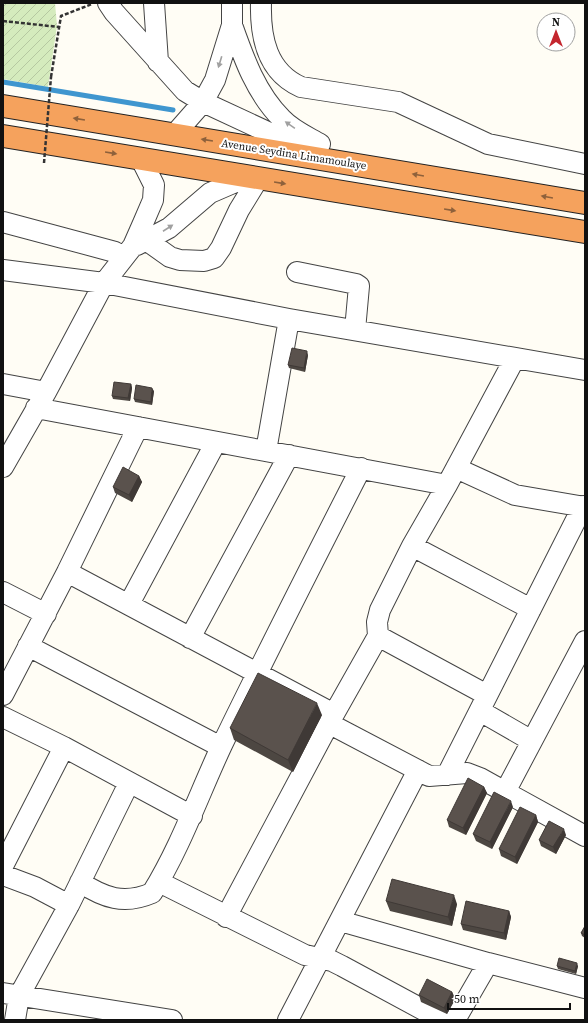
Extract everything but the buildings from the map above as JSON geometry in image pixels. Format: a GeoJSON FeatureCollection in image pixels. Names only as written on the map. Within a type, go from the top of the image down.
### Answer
{"type":"FeatureCollection","features":[{"type":"Feature","properties":{"kind":"highway","name":"Avenue Seydina Limamoulaye"},"geometry":{"type":"LineString","coordinates":[[3,106],[174,135],[361,164],[585,203]]}},
{"type":"Feature","properties":{"kind":"highway"},"geometry":{"type":"LineString","coordinates":[[3,136],[585,232]]}},
{"type":"Feature","properties":{"kind":"street"},"geometry":{"type":"LineString","coordinates":[[108,3],[114,12],[184,91],[203,102],[325,159]]}},
{"type":"Feature","properties":{"kind":"street"},"geometry":{"type":"LineString","coordinates":[[154,3],[158,62]]}},
{"type":"Feature","properties":{"kind":"street"},"geometry":{"type":"LineString","coordinates":[[174,135],[203,102],[215,80],[232,25],[232,3]]}},
{"type":"Feature","properties":{"kind":"street"},"geometry":{"type":"LineString","coordinates":[[261,3],[260,15],[270,60],[288,81],[301,87],[398,102],[488,144],[585,164]]}},
{"type":"Feature","properties":{"kind":"street"},"geometry":{"type":"LineString","coordinates":[[232,25],[250,74],[266,100],[283,120],[327,148],[361,164]]}},
{"type":"Feature","properties":{"kind":"street"},"geometry":{"type":"LineString","coordinates":[[3,467],[104,283],[134,248],[153,200],[154,185],[141,159]]}},
{"type":"Feature","properties":{"kind":"street"},"geometry":{"type":"LineString","coordinates":[[134,248],[175,259],[204,261],[214,258],[221,248],[252,178]]}},
{"type":"Feature","properties":{"kind":"street"},"geometry":{"type":"LineString","coordinates":[[3,222],[115,252],[134,248],[169,228],[210,193],[252,178]]}},
{"type":"Feature","properties":{"kind":"street"},"geometry":{"type":"LineString","coordinates":[[3,270],[104,283],[289,319],[585,370]]}},
{"type":"Feature","properties":{"kind":"street"},"geometry":{"type":"LineString","coordinates":[[297,272],[356,284],[359,286],[355,330]]}},
{"type":"Feature","properties":{"kind":"street"},"geometry":{"type":"LineString","coordinates":[[266,451],[289,319]]}},
{"type":"Feature","properties":{"kind":"street"},"geometry":{"type":"LineString","coordinates":[[226,917],[378,636],[377,622],[380,610],[412,546],[452,476],[515,358]]}},
{"type":"Feature","properties":{"kind":"street"},"geometry":{"type":"LineString","coordinates":[[3,384],[41,400],[138,427],[361,468],[452,476],[515,495],[584,507],[447,775]]}},
{"type":"Feature","properties":{"kind":"street"},"geometry":{"type":"LineString","coordinates":[[3,695],[68,572],[138,427]]}},
{"type":"Feature","properties":{"kind":"street"},"geometry":{"type":"LineString","coordinates":[[129,604],[216,442]]}},
{"type":"Feature","properties":{"kind":"street"},"geometry":{"type":"LineString","coordinates":[[190,638],[289,455]]}},
{"type":"Feature","properties":{"kind":"street"},"geometry":{"type":"LineString","coordinates":[[80,882],[97,893],[112,898],[129,899],[142,897],[152,893],[192,816],[221,747],[361,468]]}},
{"type":"Feature","properties":{"kind":"street"},"geometry":{"type":"LineString","coordinates":[[412,546],[531,609]]}},
{"type":"Feature","properties":{"kind":"street"},"geometry":{"type":"LineString","coordinates":[[68,572],[257,674],[429,776],[467,774],[480,778],[505,792],[583,829]]}},
{"type":"Feature","properties":{"kind":"street"},"geometry":{"type":"LineString","coordinates":[[3,592],[46,614]]}},
{"type":"Feature","properties":{"kind":"street"},"geometry":{"type":"LineString","coordinates":[[378,636],[483,703],[532,741]]}},
{"type":"Feature","properties":{"kind":"street"},"geometry":{"type":"LineString","coordinates":[[28,646],[221,747]]}},
{"type":"Feature","properties":{"kind":"street"},"geometry":{"type":"LineString","coordinates":[[505,792],[584,647]]}},
{"type":"Feature","properties":{"kind":"street"},"geometry":{"type":"LineString","coordinates":[[3,717],[192,816]]}},
{"type":"Feature","properties":{"kind":"street"},"geometry":{"type":"LineString","coordinates":[[3,866],[64,748]]}},
{"type":"Feature","properties":{"kind":"street"},"geometry":{"type":"LineString","coordinates":[[288,1020],[418,770]]}},
{"type":"Feature","properties":{"kind":"street"},"geometry":{"type":"LineString","coordinates":[[15,1020],[11,994],[68,905],[129,783]]}},
{"type":"Feature","properties":{"kind":"street"},"geometry":{"type":"LineString","coordinates":[[3,875],[35,887],[68,905]]}},
{"type":"Feature","properties":{"kind":"street"},"geometry":{"type":"LineString","coordinates":[[159,882],[226,917],[305,955],[332,961],[442,1020]]}},
{"type":"Feature","properties":{"kind":"street"},"geometry":{"type":"LineString","coordinates":[[340,921],[488,963],[583,983]]}},
{"type":"Feature","properties":{"kind":"street"},"geometry":{"type":"LineString","coordinates":[[455,1020],[488,963]]}},
{"type":"Feature","properties":{"kind":"street"},"geometry":{"type":"LineString","coordinates":[[11,994],[172,1020]]}},
{"type":"Feature","properties":{"kind":"path"},"geometry":{"type":"LineString","coordinates":[[44,163],[51,77],[61,16],[94,3]]}},
{"type":"Feature","properties":{"kind":"path"},"geometry":{"type":"LineString","coordinates":[[3,21],[59,27]]}},
{"type":"Feature","properties":{"kind":"green space"},"geometry":{"type":"Polygon","coordinates":[[[3,3],[55,3],[57,26],[48,87],[3,79],[3,3]]]}},
{"type":"Feature","properties":{"kind":"waterway"},"geometry":{"type":"LineString","coordinates":[[3,82],[173,110]]}}]}
